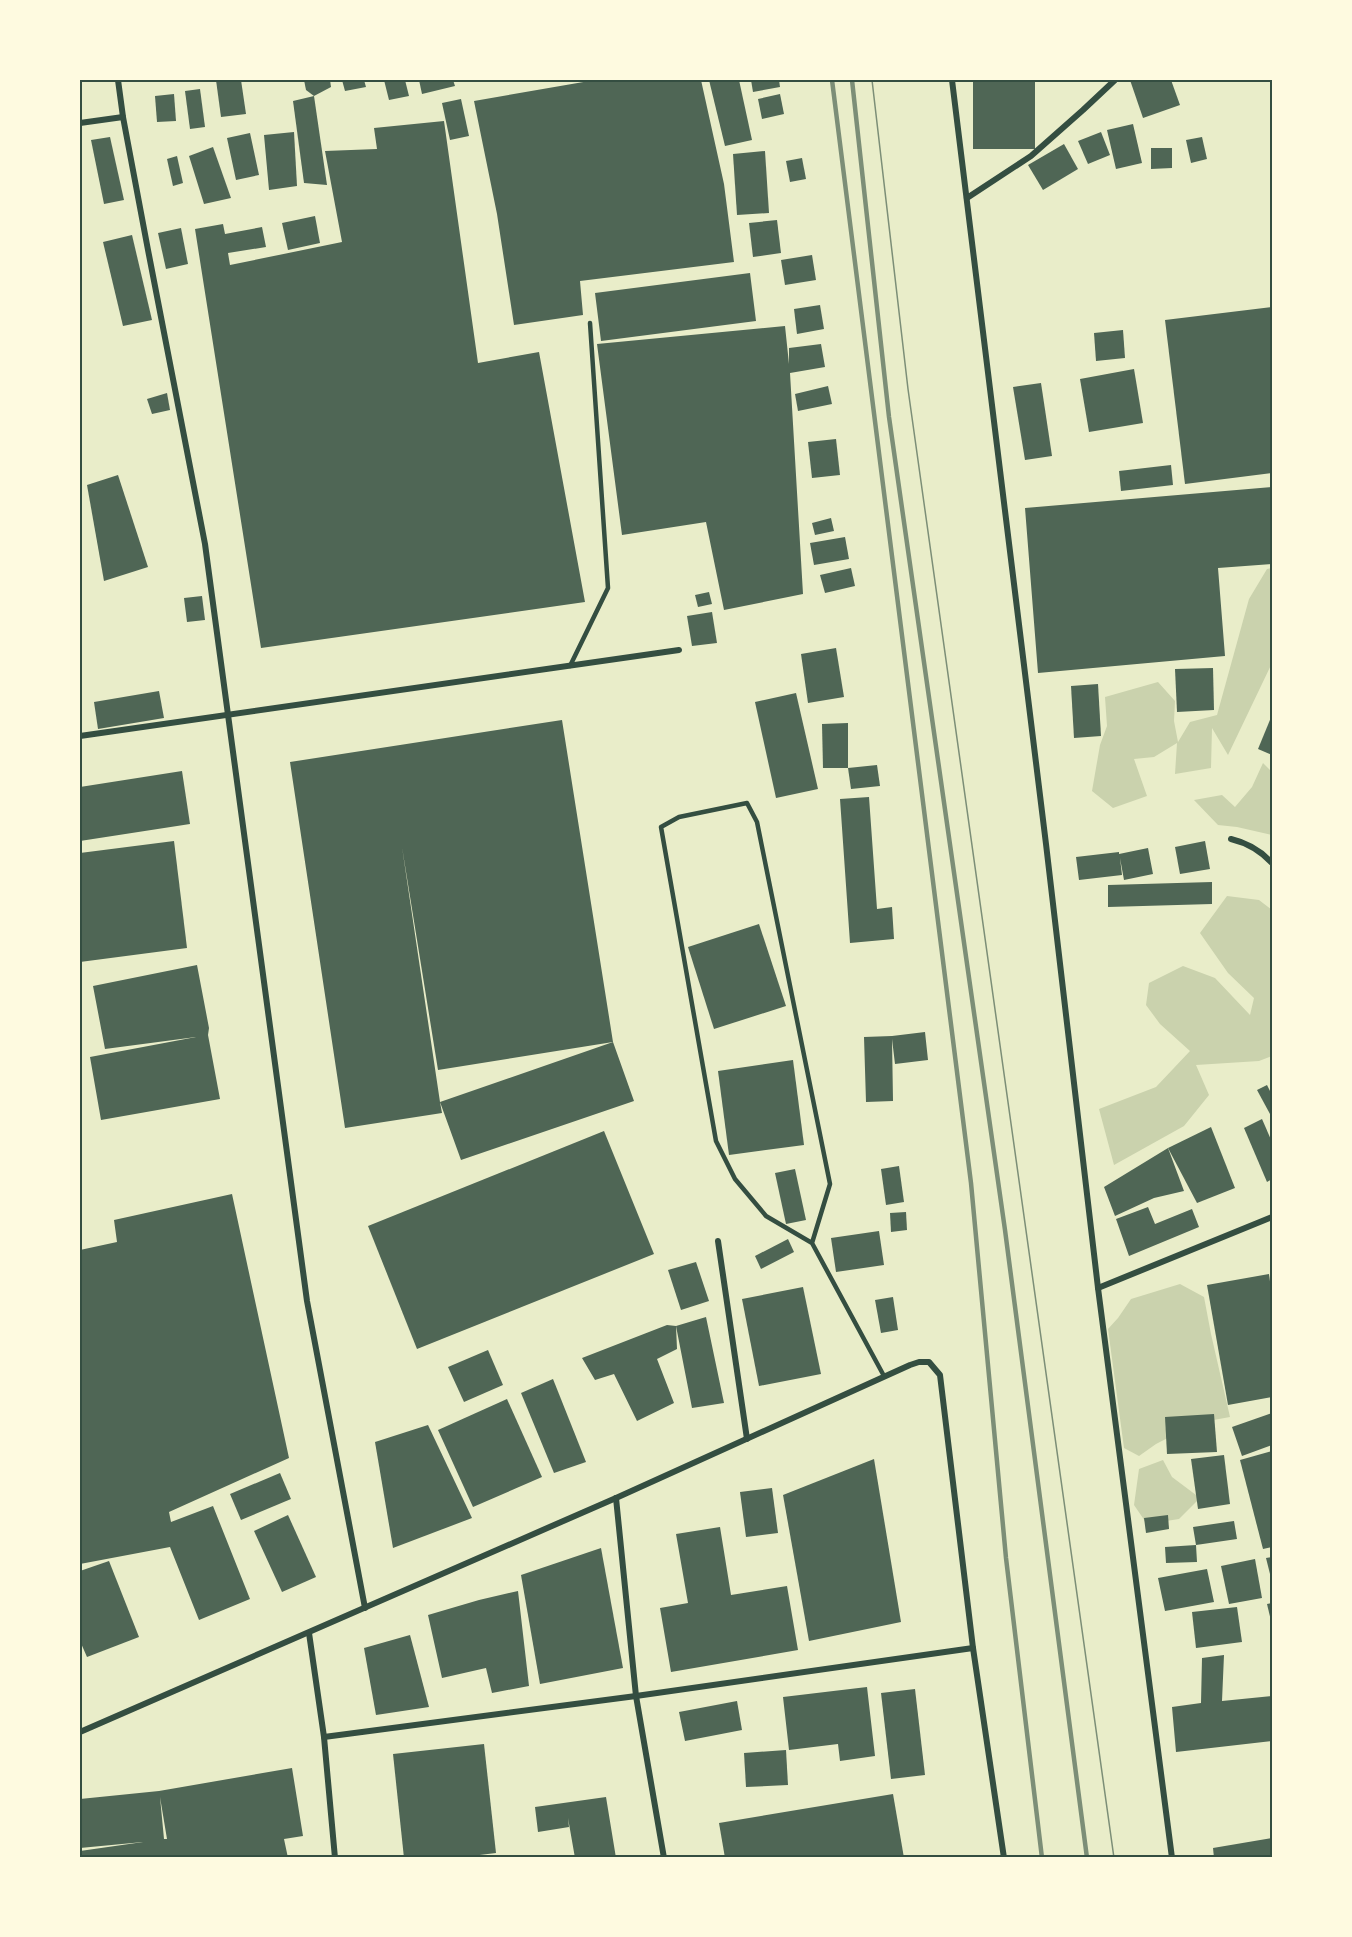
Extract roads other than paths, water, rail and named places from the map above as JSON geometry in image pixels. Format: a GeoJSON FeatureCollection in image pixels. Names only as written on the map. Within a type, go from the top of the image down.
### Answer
{"type":"FeatureCollection","features":[{"type":"Feature","properties":{"kind":"street"},"geometry":{"type":"LineString","coordinates":[[118,80],[123,117],[205,544],[307,1301],[364,1608]]}},
{"type":"Feature","properties":{"kind":"street"},"geometry":{"type":"LineString","coordinates":[[952,80],[1098,1288],[1172,1857]]}},
{"type":"Feature","properties":{"kind":"street"},"geometry":{"type":"LineString","coordinates":[[967,198],[1031,156],[1115,80]]}},
{"type":"Feature","properties":{"kind":"street"},"geometry":{"type":"LineString","coordinates":[[80,123],[123,117]]}},
{"type":"Feature","properties":{"kind":"street"},"geometry":{"type":"LineString","coordinates":[[80,736],[679,650]]}},
{"type":"Feature","properties":{"kind":"street"},"geometry":{"type":"LineString","coordinates":[[1231,839],[1255,848],[1272,863]]}},
{"type":"Feature","properties":{"kind":"street"},"geometry":{"type":"LineString","coordinates":[[1098,1288],[1272,1217]]}},
{"type":"Feature","properties":{"kind":"street"},"geometry":{"type":"LineString","coordinates":[[718,1240],[747,1438]]}},
{"type":"Feature","properties":{"kind":"street"},"geometry":{"type":"LineString","coordinates":[[80,1732],[309,1634],[884,1376],[919,1362],[929,1362],[940,1375],[973,1648],[1004,1857]]}},
{"type":"Feature","properties":{"kind":"street"},"geometry":{"type":"LineString","coordinates":[[616,1498],[636,1696],[664,1857]]}},
{"type":"Feature","properties":{"kind":"street"},"geometry":{"type":"LineString","coordinates":[[309,1634],[324,1737],[335,1857]]}},
{"type":"Feature","properties":{"kind":"street"},"geometry":{"type":"LineString","coordinates":[[324,1737],[973,1648]]}},
{"type":"Feature","properties":{"kind":"lane"},"geometry":{"type":"LineString","coordinates":[[570,666],[608,588],[590,323]]}},
{"type":"Feature","properties":{"kind":"lane"},"geometry":{"type":"LineString","coordinates":[[812,1243],[830,1184],[757,822],[747,803],[679,817],[661,827],[717,1141],[735,1179],[766,1216],[812,1243],[884,1376]]}},
{"type":"Feature","properties":{"kind":"tram line"},"geometry":{"type":"LineString","coordinates":[[872,80],[908,389],[1114,1858]]}},
{"type":"Feature","properties":{"kind":"railway"},"geometry":{"type":"LineString","coordinates":[[832,80],[971,1183],[1006,1558],[1042,1858]]}},
{"type":"Feature","properties":{"kind":"railway"},"geometry":{"type":"LineString","coordinates":[[852,80],[889,417],[1005,1230],[1087,1858]]}}]}
